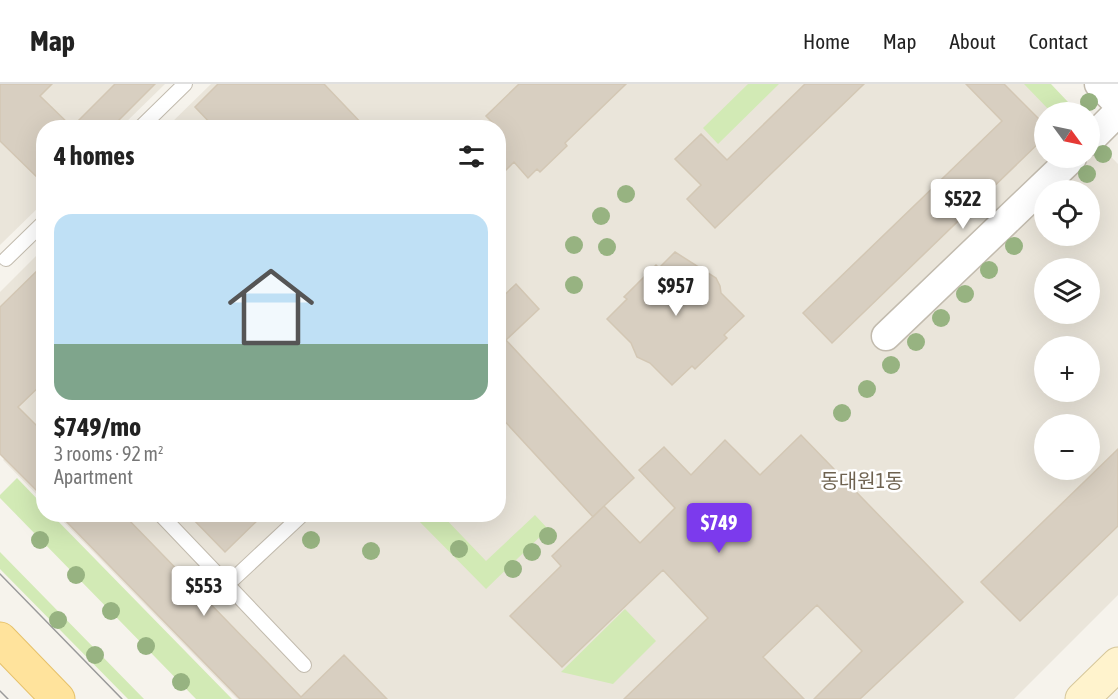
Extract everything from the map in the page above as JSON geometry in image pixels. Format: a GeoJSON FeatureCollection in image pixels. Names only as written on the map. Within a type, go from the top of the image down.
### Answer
{"type":"FeatureCollection","features":[{"type":"Feature","properties":{"kind":"main road"},"geometry":{"type":"LineString","coordinates":[[0,639],[58,699]]}},
{"type":"Feature","properties":{"kind":"main road"},"geometry":{"type":"LineString","coordinates":[[1082,699],[1118,664]]}},
{"type":"Feature","properties":{"kind":"street"},"geometry":{"type":"LineString","coordinates":[[1099,84],[1118,104]]}},
{"type":"Feature","properties":{"kind":"street"},"geometry":{"type":"LineString","coordinates":[[1100,130],[1118,112]]}},
{"type":"Feature","properties":{"kind":"street"},"geometry":{"type":"LineString","coordinates":[[886,336],[1062,168]]}},
{"type":"Feature","properties":{"kind":"lane"},"geometry":{"type":"LineString","coordinates":[[148,120],[185,84]]}},
{"type":"Feature","properties":{"kind":"lane"},"geometry":{"type":"LineString","coordinates":[[6,259],[36,230]]}},
{"type":"Feature","properties":{"kind":"lane"},"geometry":{"type":"LineString","coordinates":[[168,522],[304,665]]}},
{"type":"Feature","properties":{"kind":"lane"},"geometry":{"type":"LineString","coordinates":[[227,585],[294,522]]}},
{"type":"Feature","properties":{"kind":"shaded area"},"geometry":{"type":"Polygon","coordinates":[[[0,84],[165,84],[128,120],[36,120],[36,210],[0,245],[0,84]]]}},
{"type":"Feature","properties":{"kind":"shaded area"},"geometry":{"type":"Polygon","coordinates":[[[211,84],[1041,84],[1058,102],[1034,102],[1034,168],[1100,168],[1100,145],[1118,164],[1118,595],[1014,699],[237,699],[64,522],[506,522],[506,120],[174,120],[211,84]]]}},
{"type":"Feature","properties":{"kind":"shaded area"},"geometry":{"type":"Polygon","coordinates":[[[36,256],[36,494],[3,460],[10,452],[0,441],[0,292],[36,256]]]}},
{"type":"Feature","properties":{"kind":"green space"},"geometry":{"type":"Polygon","coordinates":[[[748,84],[779,84],[718,144],[703,128],[748,84]]]}},
{"type":"Feature","properties":{"kind":"green space"},"geometry":{"type":"Polygon","coordinates":[[[1024,84],[1051,84],[1068,102],[1041,102],[1024,84]]]}},
{"type":"Feature","properties":{"kind":"green space"},"geometry":{"type":"Polygon","coordinates":[[[17,478],[36,498],[36,522],[59,522],[232,699],[196,699],[0,498],[0,495],[17,478]]]}},
{"type":"Feature","properties":{"kind":"green space"},"geometry":{"type":"Polygon","coordinates":[[[535,515],[548,529],[486,589],[420,522],[449,522],[486,561],[535,515]]]}},
{"type":"Feature","properties":{"kind":"green space"},"geometry":{"type":"Polygon","coordinates":[[[0,552],[144,699],[128,699],[0,569],[0,552]]]}},
{"type":"Feature","properties":{"kind":"green space"},"geometry":{"type":"Polygon","coordinates":[[[625,609],[656,641],[613,684],[561,672],[625,609]]]}},
{"type":"Feature","properties":{"kind":"building"},"geometry":{"type":"Polygon","coordinates":[[[0,84],[52,84],[40,96],[65,120],[36,120],[36,176],[0,141],[0,84]]]}},
{"type":"Feature","properties":{"kind":"building"},"geometry":{"type":"Polygon","coordinates":[[[115,84],[155,84],[119,120],[79,120],[115,84]]]}},
{"type":"Feature","properties":{"kind":"building"},"geometry":{"type":"Polygon","coordinates":[[[218,84],[324,84],[358,120],[207,120],[195,107],[218,84]]]}},
{"type":"Feature","properties":{"kind":"building"},"geometry":{"type":"Polygon","coordinates":[[[519,84],[626,84],[565,143],[567,146],[540,172],[537,169],[528,178],[514,162],[506,170],[506,120],[490,120],[486,116],[519,84]]]}},
{"type":"Feature","properties":{"kind":"building"},"geometry":{"type":"Polygon","coordinates":[[[805,84],[864,84],[715,228],[687,199],[701,185],[675,159],[701,134],[727,160],[805,84]]]}},
{"type":"Feature","properties":{"kind":"building"},"geometry":{"type":"Polygon","coordinates":[[[966,84],[1004,84],[1034,114],[1034,148],[832,343],[803,313],[1002,121],[966,84]]]}},
{"type":"Feature","properties":{"kind":"building"},"geometry":{"type":"Polygon","coordinates":[[[675,252],[716,278],[721,293],[744,316],[724,335],[727,338],[695,369],[692,366],[672,385],[650,363],[637,357],[631,343],[607,319],[627,299],[624,297],[656,265],[659,268],[675,252]]]}},
{"type":"Feature","properties":{"kind":"building"},"geometry":{"type":"Polygon","coordinates":[[[36,272],[36,390],[18,407],[36,425],[36,490],[0,454],[0,307],[36,272]]]}},
{"type":"Feature","properties":{"kind":"building"},"geometry":{"type":"Polygon","coordinates":[[[516,284],[539,309],[506,340],[506,293],[516,284]]]}},
{"type":"Feature","properties":{"kind":"building"},"geometry":{"type":"Polygon","coordinates":[[[506,340],[634,478],[604,506],[640,543],[675,508],[639,470],[664,447],[691,475],[725,440],[760,475],[801,435],[963,602],[860,699],[814,699],[862,651],[817,605],[763,657],[804,699],[624,699],[708,618],[663,570],[562,667],[510,616],[561,566],[552,556],[593,517],[506,423],[506,340]]]}},
{"type":"Feature","properties":{"kind":"building"},"geometry":{"type":"Polygon","coordinates":[[[1118,449],[1118,526],[1020,621],[981,582],[1086,480],[1100,480],[1100,466],[1118,449]]]}},
{"type":"Feature","properties":{"kind":"building"},"geometry":{"type":"Polygon","coordinates":[[[67,522],[131,522],[301,697],[344,655],[387,699],[240,699],[67,522]]]}},
{"type":"Feature","properties":{"kind":"building"},"geometry":{"type":"Polygon","coordinates":[[[196,522],[256,522],[225,552],[196,522]]]}},
{"type":"Feature","properties":{"kind":"tram line"},"geometry":{"type":"LineString","coordinates":[[0,574],[122,699]]}},
{"type":"Feature","properties":{"kind":"tram line"},"geometry":{"type":"LineString","coordinates":[[0,691],[8,699]]}},
{"type":"Feature","properties":{"kind":"district","name":"동대원1동"},"geometry":{"type":"Point","coordinates":[862,480]}}]}
